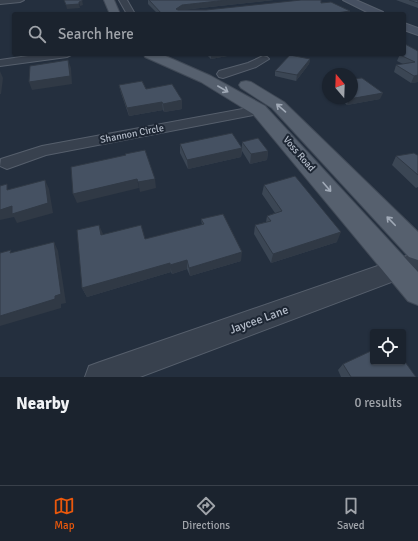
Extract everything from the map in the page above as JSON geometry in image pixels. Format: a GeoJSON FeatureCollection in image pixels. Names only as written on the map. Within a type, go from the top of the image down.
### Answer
{"type":"FeatureCollection","features":[{"type":"Feature","properties":{"kind":"main road"},"geometry":{"type":"LineString","coordinates":[[109,0],[114,12]]}},
{"type":"Feature","properties":{"kind":"main road","name":"Voss Road"},"geometry":{"type":"LineString","coordinates":[[154,56],[206,79],[259,110],[408,266],[418,292]]}},
{"type":"Feature","properties":{"kind":"main road","name":"Voss Road"},"geometry":{"type":"LineString","coordinates":[[181,56],[224,74],[278,105],[418,249]]}},
{"type":"Feature","properties":{"kind":"main road"},"geometry":{"type":"LineString","coordinates":[[276,128],[297,123]]}},
{"type":"Feature","properties":{"kind":"street"},"geometry":{"type":"LineString","coordinates":[[0,2],[20,0]]}},
{"type":"Feature","properties":{"kind":"street"},"geometry":{"type":"LineString","coordinates":[[123,0],[130,12]]}},
{"type":"Feature","properties":{"kind":"street"},"geometry":{"type":"LineString","coordinates":[[348,0],[375,12]]}},
{"type":"Feature","properties":{"kind":"street"},"geometry":{"type":"LineString","coordinates":[[406,27],[418,32]]}},
{"type":"Feature","properties":{"kind":"street"},"geometry":{"type":"LineString","coordinates":[[0,63],[52,56]]}},
{"type":"Feature","properties":{"kind":"street"},"geometry":{"type":"LineString","coordinates":[[224,74],[252,65],[263,59]]}},
{"type":"Feature","properties":{"kind":"street","name":"Shannon Circle"},"geometry":{"type":"LineString","coordinates":[[7,163],[42,151],[259,110]]}},
{"type":"Feature","properties":{"kind":"street","name":"Jaycee Lane"},"geometry":{"type":"LineString","coordinates":[[100,377],[408,266]]}},
{"type":"Feature","properties":{"kind":"building"},"geometry":{"type":"Polygon","coordinates":[[[64,0],[82,1],[79,2],[79,4],[66,5],[64,0]]]}},
{"type":"Feature","properties":{"kind":"building"},"geometry":{"type":"Polygon","coordinates":[[[149,0],[227,0],[182,5],[176,9],[206,10],[301,0],[321,0],[321,3],[331,2],[350,11],[343,12],[160,12],[149,0]]]}},
{"type":"Feature","properties":{"kind":"building"},"geometry":{"type":"Polygon","coordinates":[[[409,0],[418,0],[418,3],[409,0]]]}},
{"type":"Feature","properties":{"kind":"building"},"geometry":{"type":"Polygon","coordinates":[[[406,45],[418,51],[418,75],[414,76],[396,65],[415,62],[402,56],[406,56],[406,45]]]}},
{"type":"Feature","properties":{"kind":"building"},"geometry":{"type":"Polygon","coordinates":[[[289,56],[310,59],[297,75],[275,71],[289,56]]]}},
{"type":"Feature","properties":{"kind":"building"},"geometry":{"type":"Polygon","coordinates":[[[68,60],[70,76],[29,82],[30,66],[68,60]]]}},
{"type":"Feature","properties":{"kind":"building"},"geometry":{"type":"Polygon","coordinates":[[[358,78],[362,78],[383,93],[358,97],[358,78]]]}},
{"type":"Feature","properties":{"kind":"building"},"geometry":{"type":"Polygon","coordinates":[[[142,81],[146,89],[172,84],[182,100],[163,104],[162,102],[127,108],[119,85],[142,81]]]}},
{"type":"Feature","properties":{"kind":"building"},"geometry":{"type":"Polygon","coordinates":[[[232,133],[242,148],[187,160],[180,144],[232,133]]]}},
{"type":"Feature","properties":{"kind":"building"},"geometry":{"type":"Polygon","coordinates":[[[258,138],[268,151],[251,154],[242,142],[258,138]]]}},
{"type":"Feature","properties":{"kind":"building"},"geometry":{"type":"Polygon","coordinates":[[[145,150],[155,179],[138,182],[137,179],[73,194],[71,167],[145,150]]]}},
{"type":"Feature","properties":{"kind":"building"},"geometry":{"type":"Polygon","coordinates":[[[414,153],[418,155],[418,175],[396,156],[414,153]]]}},
{"type":"Feature","properties":{"kind":"building"},"geometry":{"type":"Polygon","coordinates":[[[295,176],[341,232],[273,254],[255,225],[271,221],[267,216],[282,211],[264,185],[295,176]]]}},
{"type":"Feature","properties":{"kind":"building"},"geometry":{"type":"Polygon","coordinates":[[[45,180],[48,203],[12,214],[12,206],[0,210],[0,186],[7,184],[7,190],[45,180]]]}},
{"type":"Feature","properties":{"kind":"building"},"geometry":{"type":"Polygon","coordinates":[[[223,214],[242,252],[189,268],[187,260],[170,265],[170,263],[82,288],[77,230],[99,225],[101,235],[141,225],[145,239],[204,224],[201,219],[223,214]]]}},
{"type":"Feature","properties":{"kind":"building"},"geometry":{"type":"Polygon","coordinates":[[[54,242],[61,294],[55,296],[55,299],[0,316],[0,253],[11,250],[10,253],[54,242]]]}},
{"type":"Feature","properties":{"kind":"building"},"geometry":{"type":"Polygon","coordinates":[[[370,351],[370,365],[406,365],[406,363],[416,377],[351,377],[343,364],[370,351]]]}}]}
